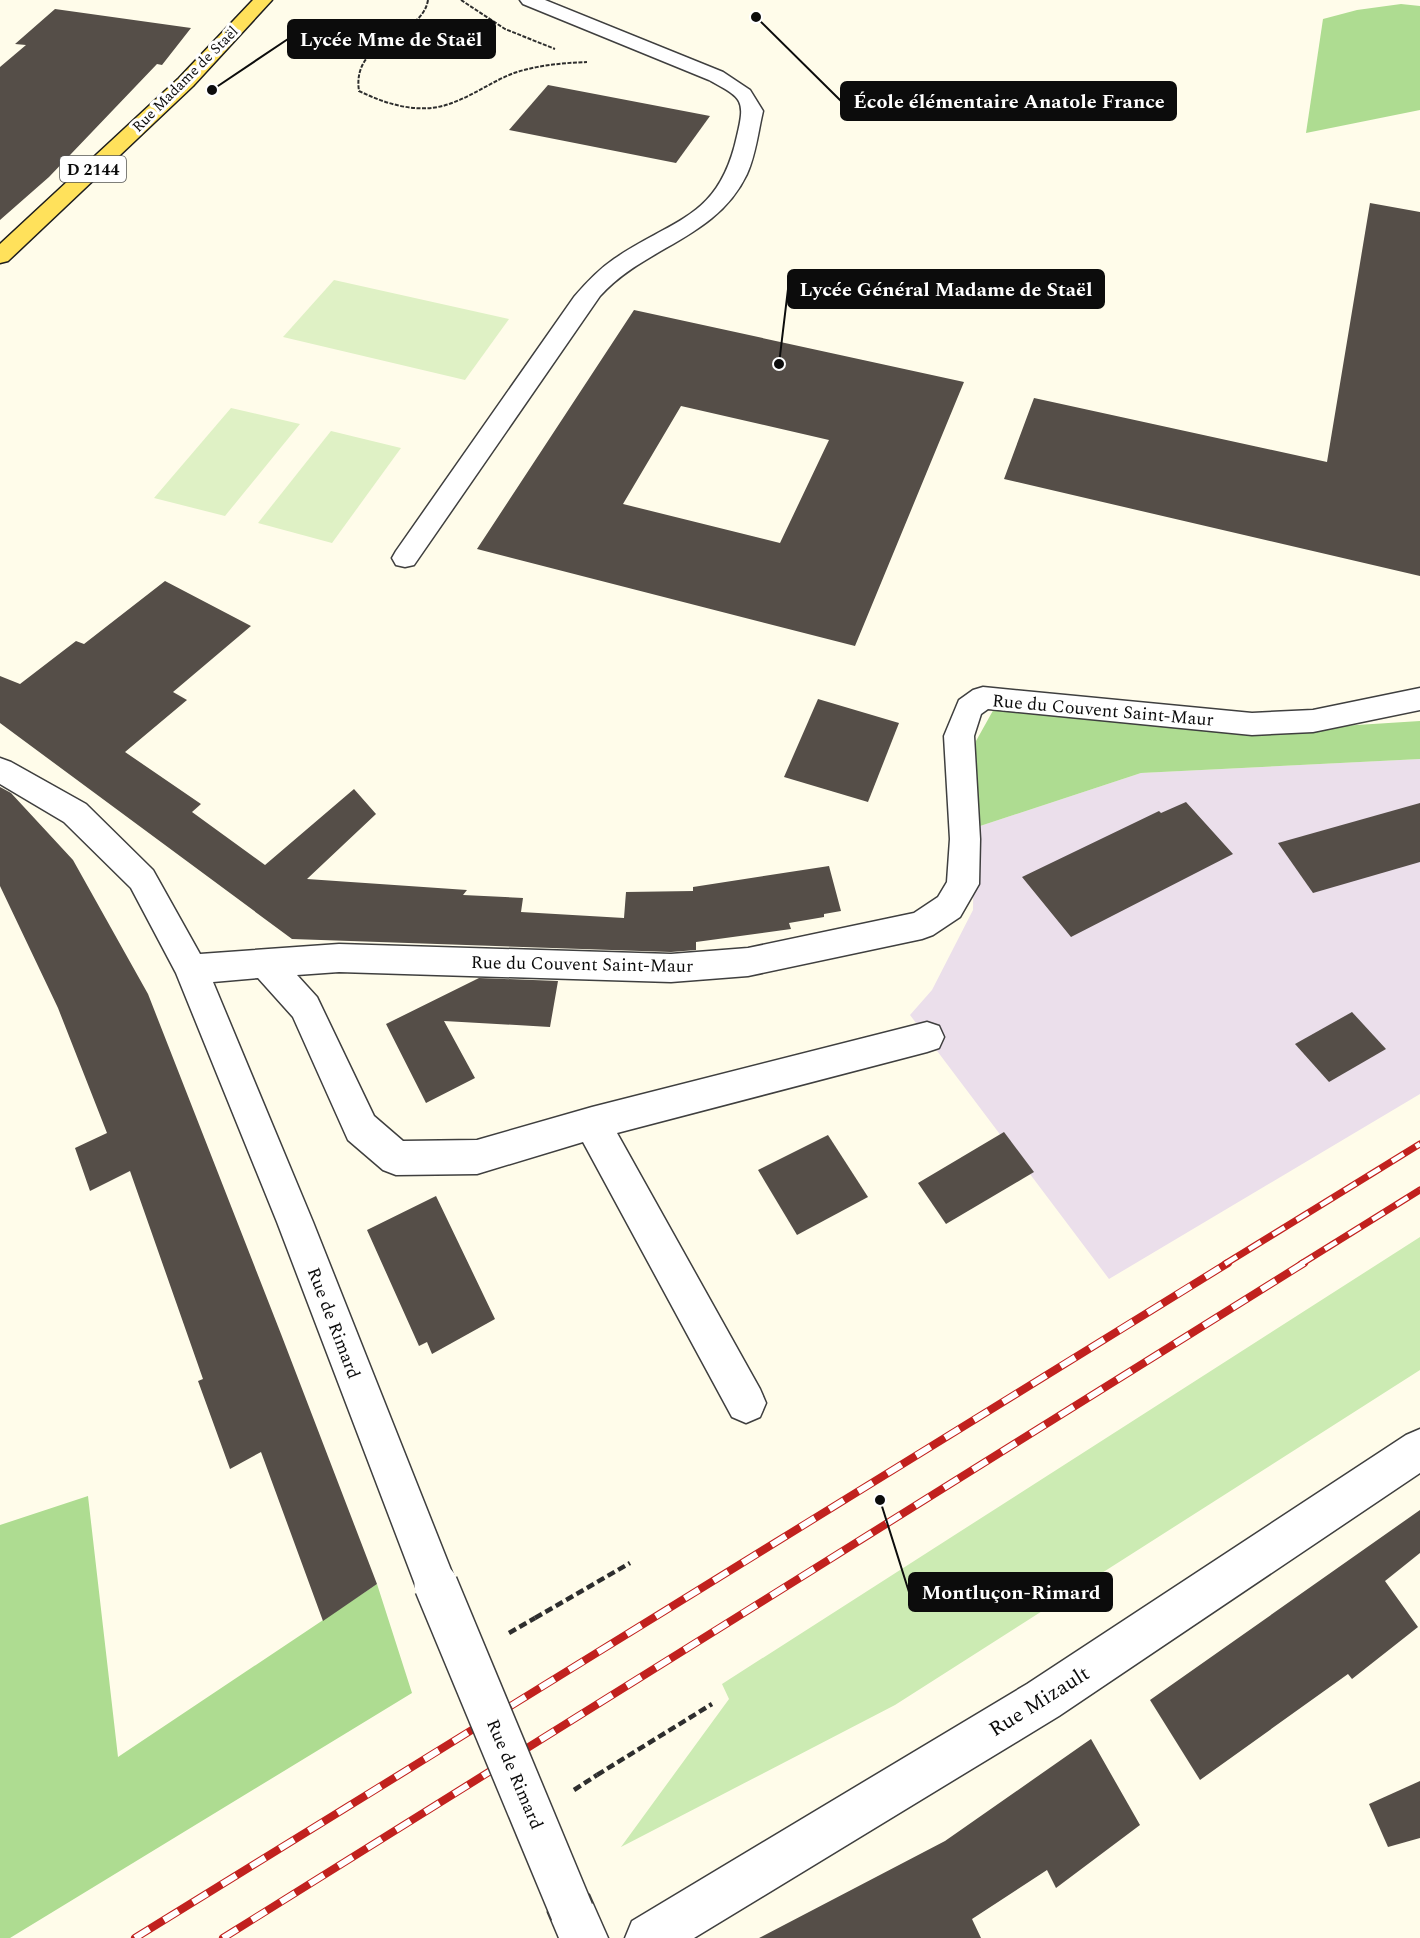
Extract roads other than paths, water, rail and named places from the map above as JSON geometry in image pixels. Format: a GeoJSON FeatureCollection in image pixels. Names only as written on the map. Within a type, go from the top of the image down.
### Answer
{"type":"FeatureCollection","features":[{"type":"Feature","properties":{"kind":"main road","name":"Rue Madame de Staël"},"geometry":{"type":"LineString","coordinates":[[0,256],[186,82],[263,0]]}},
{"type":"Feature","properties":{"kind":"street"},"geometry":{"type":"LineString","coordinates":[[405,558],[582,302],[601,279],[624,262],[678,234],[710,212],[719,201],[736,174],[753,111],[750,101],[739,89],[716,76],[529,0]]}},
{"type":"Feature","properties":{"kind":"street","name":"Rue du Couvent Saint-Maur"},"geometry":{"type":"LineString","coordinates":[[191,969],[339,958],[671,968],[748,962],[922,925],[949,907],[963,884],[965,839],[959,736],[969,708],[983,698],[1252,724],[1313,721],[1420,699]]}},
{"type":"Feature","properties":{"kind":"street","name":"Rue de Rimard"},"geometry":{"type":"LineString","coordinates":[[0,770],[75,813],[142,879],[191,969],[295,1222],[436,1586],[578,1925]]}},
{"type":"Feature","properties":{"kind":"street"},"geometry":{"type":"LineString","coordinates":[[266,964],[305,1007],[361,1128],[396,1158],[477,1157],[592,1123],[927,1037]]}},
{"type":"Feature","properties":{"kind":"street"},"geometry":{"type":"LineString","coordinates":[[592,1123],[746,1403]]}},
{"type":"Feature","properties":{"kind":"street","name":"Rue Mizault"},"geometry":{"type":"LineString","coordinates":[[649,1938],[1043,1700],[1420,1449]]}},
{"type":"Feature","properties":{"kind":"railway"},"geometry":{"type":"LineString","coordinates":[[1225,1264],[1420,1144]]}},
{"type":"Feature","properties":{"kind":"railway"},"geometry":{"type":"LineString","coordinates":[[1301,1264],[1420,1190]]}},
{"type":"Feature","properties":{"kind":"railway"},"geometry":{"type":"LineString","coordinates":[[135,1938],[1228,1263]]}},
{"type":"Feature","properties":{"kind":"railway"},"geometry":{"type":"LineString","coordinates":[[223,1938],[1304,1263]]}},
{"type":"Feature","properties":{"kind":"place","name":"École élémentaire Anatole France"},"geometry":{"type":"Point","coordinates":[756,17]}},
{"type":"Feature","properties":{"kind":"place","name":"Lycée Mme de Staël"},"geometry":{"type":"Point","coordinates":[212,90]}},
{"type":"Feature","properties":{"kind":"place","name":"Lycée Général Madame de Staël"},"geometry":{"type":"Point","coordinates":[779,364]}},
{"type":"Feature","properties":{"kind":"place","name":"Montluçon-Rimard"},"geometry":{"type":"Point","coordinates":[880,1500]}}]}
